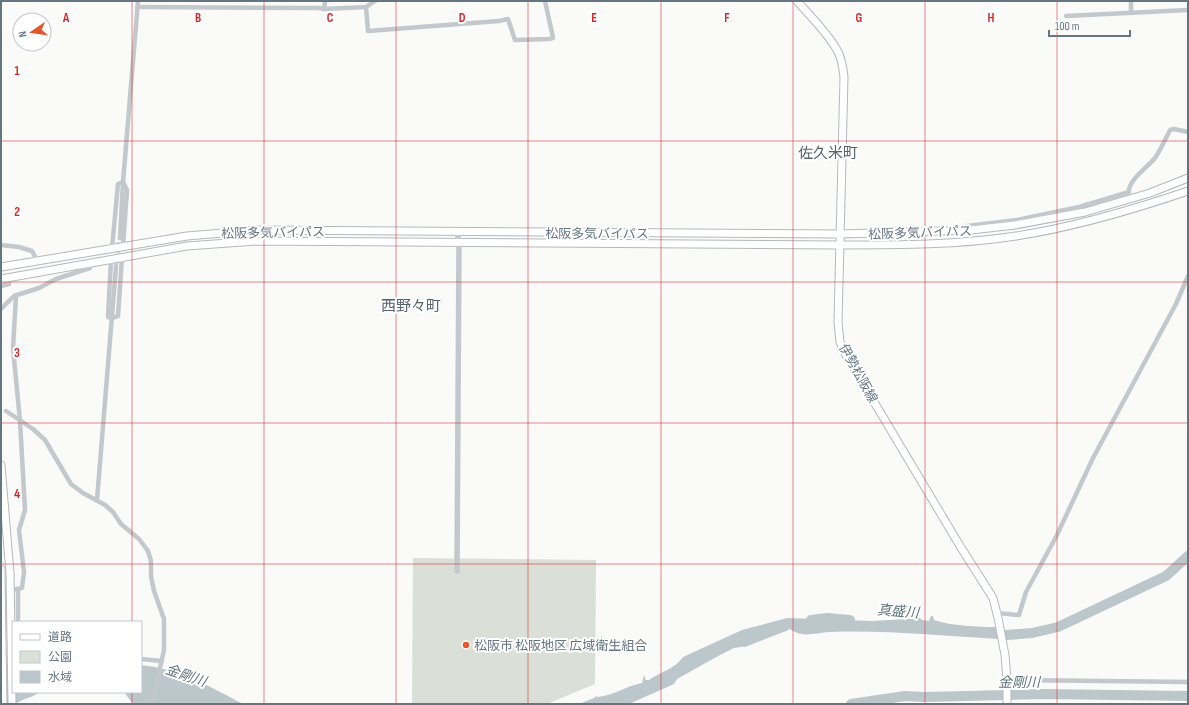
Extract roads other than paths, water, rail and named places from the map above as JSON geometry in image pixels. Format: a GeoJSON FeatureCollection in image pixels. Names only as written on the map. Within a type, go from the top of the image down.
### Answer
{"type":"FeatureCollection","features":[{"type":"Feature","properties":{"kind":"main road","name":"伊勢松阪線"},"geometry":{"type":"LineString","coordinates":[[797,1],[825,33],[837,50],[842,64],[844,77],[838,328],[842,347],[960,546],[993,598],[1003,642],[1007,680],[1007,704]]}},
{"type":"Feature","properties":{"kind":"main road","name":"松阪多気バイパス"},"geometry":{"type":"LineString","coordinates":[[1,267],[187,236],[258,230],[841,234],[958,231],[1015,225],[1085,212],[1150,193],[1188,178]]}},
{"type":"Feature","properties":{"kind":"main road","name":"松阪多気バイパス"},"geometry":{"type":"LineString","coordinates":[[4,278],[188,246],[256,241],[840,245],[925,244],[1016,236],[1086,223],[1188,191]]}},
{"type":"Feature","properties":{"kind":"main road"},"geometry":{"type":"LineString","coordinates":[[1,465],[10,573],[12,704]]}},
{"type":"Feature","properties":{"kind":"main road"},"geometry":{"type":"LineString","coordinates":[[1,569],[3,704]]}},
{"type":"Feature","properties":{"kind":"street"},"geometry":{"type":"LineString","coordinates":[[120,238],[123,182],[138,1]]}},
{"type":"Feature","properties":{"kind":"street"},"geometry":{"type":"LineString","coordinates":[[324,9],[325,1]]}},
{"type":"Feature","properties":{"kind":"street"},"geometry":{"type":"LineString","coordinates":[[138,7],[324,9],[366,7],[375,1]]}},
{"type":"Feature","properties":{"kind":"street"},"geometry":{"type":"LineString","coordinates":[[366,7],[368,31],[468,24],[508,19],[515,40],[549,39],[552,38],[552,33],[545,1]]}},
{"type":"Feature","properties":{"kind":"street"},"geometry":{"type":"LineString","coordinates":[[1131,1],[1131,12]]}},
{"type":"Feature","properties":{"kind":"street"},"geometry":{"type":"LineString","coordinates":[[1066,16],[1188,10]]}},
{"type":"Feature","properties":{"kind":"street"},"geometry":{"type":"LineString","coordinates":[[958,231],[967,226],[1017,220],[1079,207],[1129,192],[1128,188],[1154,158],[1163,145],[1170,130],[1174,129],[1188,132]]}},
{"type":"Feature","properties":{"kind":"street"},"geometry":{"type":"LineString","coordinates":[[123,182],[127,190],[123,246]]}},
{"type":"Feature","properties":{"kind":"street"},"geometry":{"type":"LineString","coordinates":[[112,248],[118,184],[123,182]]}},
{"type":"Feature","properties":{"kind":"street"},"geometry":{"type":"LineString","coordinates":[[457,232],[459,242],[460,343],[457,571]]}},
{"type":"Feature","properties":{"kind":"street"},"geometry":{"type":"LineString","coordinates":[[1,245],[32,251],[37,260]]}},
{"type":"Feature","properties":{"kind":"street"},"geometry":{"type":"LineString","coordinates":[[112,318],[118,316],[122,257]]}},
{"type":"Feature","properties":{"kind":"street"},"geometry":{"type":"LineString","coordinates":[[111,259],[108,317],[112,318]]}},
{"type":"Feature","properties":{"kind":"street"},"geometry":{"type":"LineString","coordinates":[[1,309],[16,296],[39,288],[56,279],[90,268],[92,262]]}},
{"type":"Feature","properties":{"kind":"street"},"geometry":{"type":"LineString","coordinates":[[100,501],[116,266]]}},
{"type":"Feature","properties":{"kind":"street"},"geometry":{"type":"LineString","coordinates":[[998,616],[1019,615],[1026,592],[1057,534],[1093,458],[1176,304],[1188,276]]}},
{"type":"Feature","properties":{"kind":"street"},"geometry":{"type":"LineString","coordinates":[[1,286],[9,284],[4,278]]}},
{"type":"Feature","properties":{"kind":"street"},"geometry":{"type":"LineString","coordinates":[[1,592],[22,588],[24,572],[19,530],[25,510],[20,421],[13,348],[16,296]]}},
{"type":"Feature","properties":{"kind":"street"},"geometry":{"type":"LineString","coordinates":[[6,411],[33,429],[48,444],[71,484],[83,493],[100,501],[113,512],[121,524],[139,539],[148,551],[151,561],[151,576],[154,591],[164,616],[164,650],[152,704]]}},
{"type":"Feature","properties":{"kind":"street"},"geometry":{"type":"LineString","coordinates":[[18,589],[18,621]]}},
{"type":"Feature","properties":{"kind":"street"},"geometry":{"type":"LineString","coordinates":[[142,659],[162,662]]}},
{"type":"Feature","properties":{"kind":"street"},"geometry":{"type":"LineString","coordinates":[[1,666],[12,663]]}},
{"type":"Feature","properties":{"kind":"street"},"geometry":{"type":"LineString","coordinates":[[1007,680],[1188,682]]}},
{"type":"Feature","properties":{"kind":"water"},"geometry":{"type":"Polygon","coordinates":[[[931,616],[933,616],[934,620],[949,624],[996,627],[998,639],[872,632],[802,634],[792,631],[787,627],[763,633],[741,647],[734,648],[720,655],[677,679],[674,684],[629,704],[579,704],[596,696],[609,695],[630,686],[642,683],[644,675],[646,680],[649,680],[676,665],[683,657],[742,630],[787,618],[872,621],[917,619],[919,617],[922,620],[929,621],[931,616]]]}},
{"type":"Feature","properties":{"kind":"water"},"geometry":{"type":"Polygon","coordinates":[[[142,665],[169,670],[194,679],[243,704],[133,704],[125,693],[142,693],[142,665]]]}},
{"type":"Feature","properties":{"kind":"water"},"geometry":{"type":"Polygon","coordinates":[[[12,676],[12,693],[38,693],[14,704],[1,704],[1,678],[12,676]]]}},
{"type":"Feature","properties":{"kind":"waterway","name":"真盛川"},"geometry":{"type":"LineString","coordinates":[[992,633],[1007,635],[1032,633],[1058,627],[1166,576],[1188,556]]}},
{"type":"Feature","properties":{"kind":"waterway","name":"真盛川"},"geometry":{"type":"LineString","coordinates":[[811,620],[827,618],[850,620]]}},
{"type":"Feature","properties":{"kind":"waterway","name":"真盛川"},"geometry":{"type":"LineString","coordinates":[[744,642],[785,626]]}},
{"type":"Feature","properties":{"kind":"waterway","name":"金剛川"},"geometry":{"type":"LineString","coordinates":[[851,704],[905,696],[924,697],[1043,694],[1188,696]]}},
{"type":"Feature","properties":{"kind":"tunnel"},"geometry":{"type":"LineString","coordinates":[[116,266],[120,238]]}},
{"type":"Feature","properties":{"kind":"place","name":"松阪市 松阪地区 広域衛生組合"},"geometry":{"type":"Point","coordinates":[466,645]}},
{"type":"Feature","properties":{"kind":"district","name":"佐久米町"},"geometry":{"type":"Point","coordinates":[828,153]}},
{"type":"Feature","properties":{"kind":"district","name":"西野々町"},"geometry":{"type":"Point","coordinates":[411,306]}}]}
